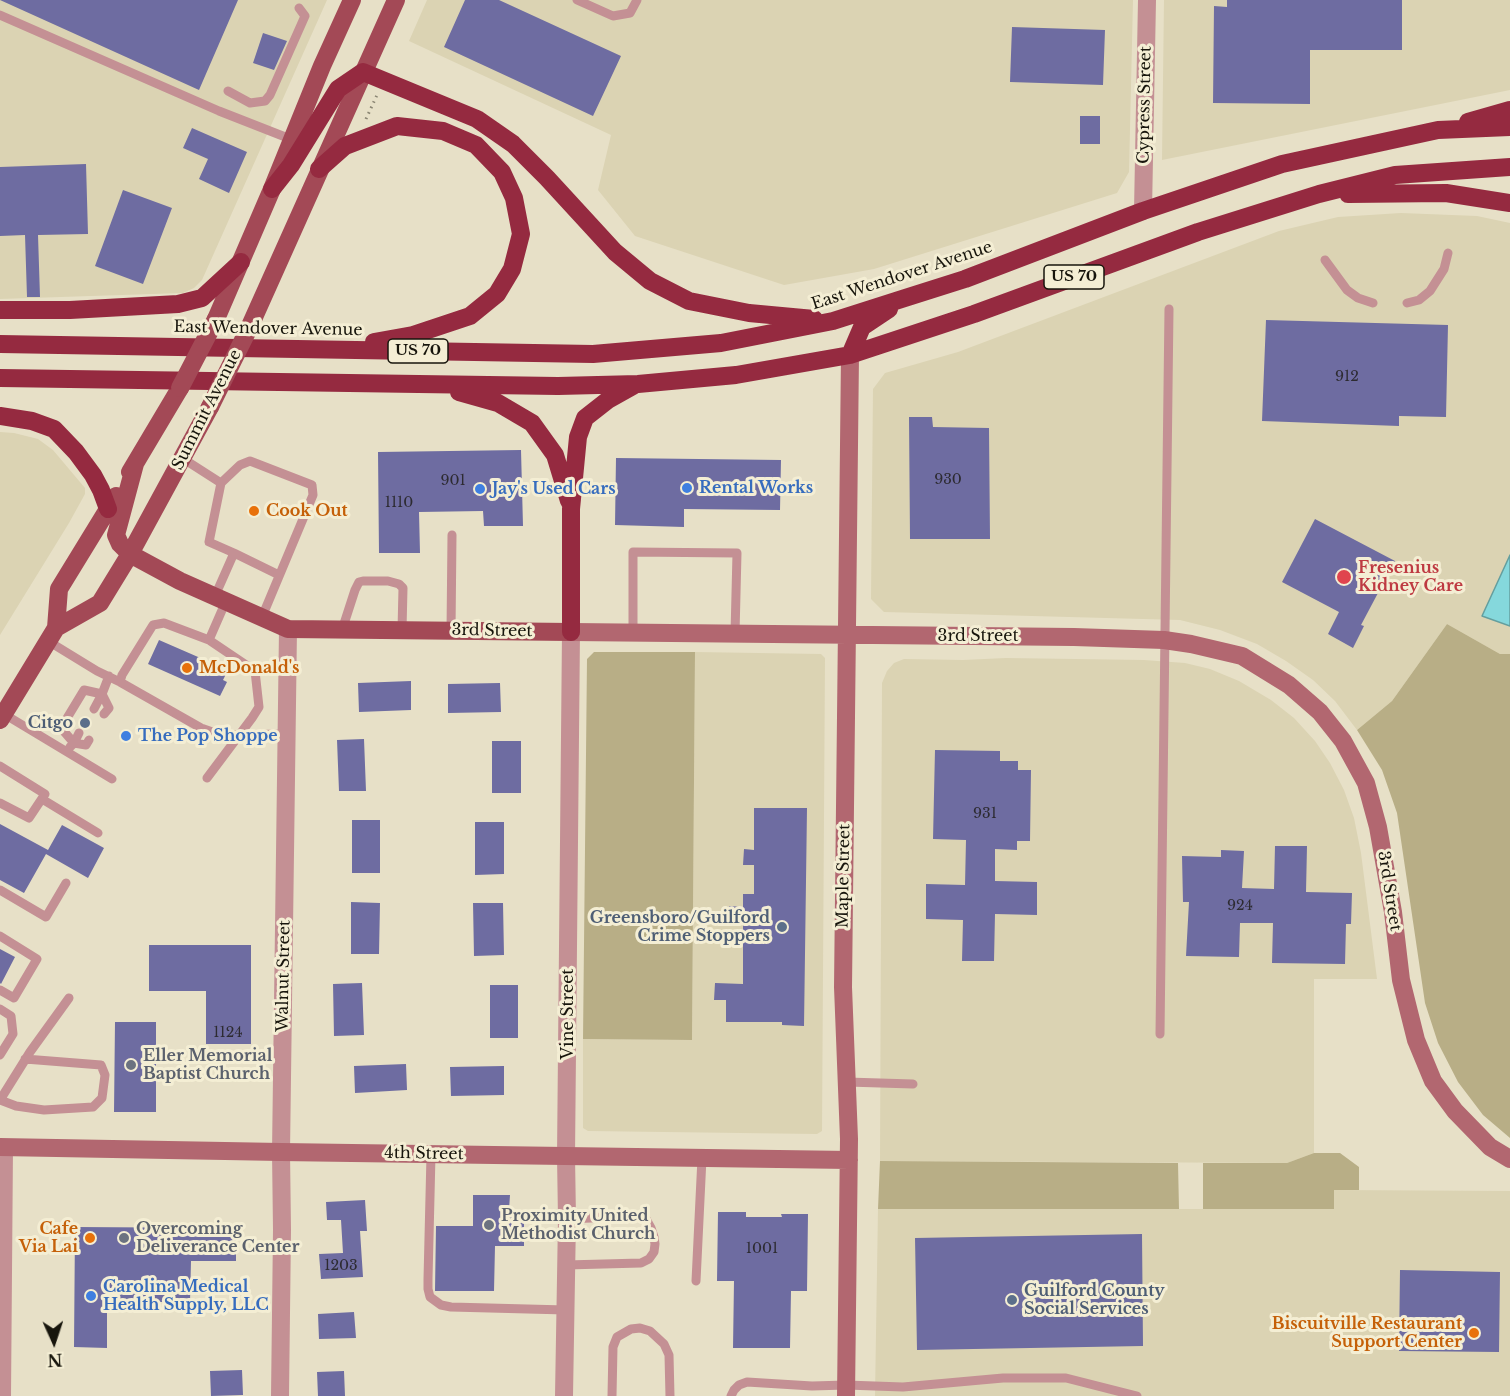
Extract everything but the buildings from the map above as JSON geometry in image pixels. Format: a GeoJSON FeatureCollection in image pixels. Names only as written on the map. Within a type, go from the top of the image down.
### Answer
{"type":"FeatureCollection","features":[{"type":"Feature","properties":{"kind":"highway"},"geometry":{"type":"LineString","coordinates":[[272,189],[291,165],[338,89],[363,72],[477,119],[513,144],[548,178],[615,252],[650,281],[689,301],[749,314],[833,321]]}},
{"type":"Feature","properties":{"kind":"highway"},"geometry":{"type":"LineString","coordinates":[[1438,130],[1510,110]]}},
{"type":"Feature","properties":{"kind":"highway"},"geometry":{"type":"LineString","coordinates":[[319,169],[345,146],[397,126],[443,131],[476,145],[502,172],[514,198],[521,234],[512,268],[497,294],[470,316],[413,334],[338,349]]}},
{"type":"Feature","properties":{"kind":"highway","name":"East Wendover Avenue"},"geometry":{"type":"LineString","coordinates":[[0,344],[593,354],[721,343],[833,321],[965,279],[1143,211],[1282,164],[1438,130],[1510,127]]}},
{"type":"Feature","properties":{"kind":"highway","name":"US 70"},"geometry":{"type":"LineString","coordinates":[[0,378],[558,386],[638,384],[736,375],[850,355],[974,314],[1198,232],[1319,194],[1395,175],[1510,167]]}},
{"type":"Feature","properties":{"kind":"highway"},"geometry":{"type":"LineString","coordinates":[[1319,194],[1446,193],[1510,203]]}},
{"type":"Feature","properties":{"kind":"highway"},"geometry":{"type":"LineString","coordinates":[[0,310],[70,310],[178,304],[202,298],[241,262]]}},
{"type":"Feature","properties":{"kind":"highway"},"geometry":{"type":"LineString","coordinates":[[850,355],[862,327],[905,298]]}},
{"type":"Feature","properties":{"kind":"highway"},"geometry":{"type":"LineString","coordinates":[[435,384],[498,403],[532,423],[555,455],[571,509]]}},
{"type":"Feature","properties":{"kind":"highway"},"geometry":{"type":"LineString","coordinates":[[571,632],[571,509],[578,437],[585,418],[608,399],[638,384]]}},
{"type":"Feature","properties":{"kind":"highway"},"geometry":{"type":"LineString","coordinates":[[0,416],[32,420],[54,429],[76,452],[93,476],[108,509]]}},
{"type":"Feature","properties":{"kind":"main road","name":"Summit Avenue"},"geometry":{"type":"LineString","coordinates":[[2,717],[52,635],[59,589],[169,408],[216,319],[352,0]]}},
{"type":"Feature","properties":{"kind":"main road","name":"Summit Avenue"},"geometry":{"type":"LineString","coordinates":[[52,635],[100,603],[130,554],[210,407],[250,326],[396,0]]}},
{"type":"Feature","properties":{"kind":"main road"},"geometry":{"type":"LineString","coordinates":[[130,554],[120,544],[116,535],[135,464]]}},
{"type":"Feature","properties":{"kind":"main road","name":"3rd Street"},"geometry":{"type":"LineString","coordinates":[[130,554],[180,581],[288,629],[571,632]]}},
{"type":"Feature","properties":{"kind":"street","name":"Cypress Street"},"geometry":{"type":"LineString","coordinates":[[1143,211],[1147,0]]}},
{"type":"Feature","properties":{"kind":"street","name":"Maple Street"},"geometry":{"type":"LineString","coordinates":[[846,1390],[849,1160],[843,987],[850,355]]}},
{"type":"Feature","properties":{"kind":"street","name":"Walnut Street"},"geometry":{"type":"LineString","coordinates":[[280,1396],[288,629]]}},
{"type":"Feature","properties":{"kind":"street","name":"3rd Street"},"geometry":{"type":"LineString","coordinates":[[571,632],[1074,636],[1164,640],[1191,644],[1242,657],[1289,685],[1320,712],[1343,741],[1366,783],[1378,827],[1393,912],[1401,980],[1416,1040],[1433,1081],[1455,1111],[1490,1147],[1510,1159]]}},
{"type":"Feature","properties":{"kind":"street","name":"Vine Street"},"geometry":{"type":"LineString","coordinates":[[564,1396],[571,632]]}},
{"type":"Feature","properties":{"kind":"street","name":"4th Street"},"geometry":{"type":"LineString","coordinates":[[2,1147],[849,1160]]}},
{"type":"Feature","properties":{"kind":"street"},"geometry":{"type":"LineString","coordinates":[[2,1147],[2,1389]]}},
{"type":"Feature","properties":{"kind":"lane"},"geometry":{"type":"LineString","coordinates":[[577,0],[613,16],[630,13],[637,0]]}},
{"type":"Feature","properties":{"kind":"lane"},"geometry":{"type":"LineString","coordinates":[[228,92],[250,103],[265,101],[270,95],[305,16],[300,8]]}},
{"type":"Feature","properties":{"kind":"lane"},"geometry":{"type":"LineString","coordinates":[[0,15],[219,111],[293,140]]}},
{"type":"Feature","properties":{"kind":"lane"},"geometry":{"type":"LineString","coordinates":[[1407,303],[1419,300],[1430,291],[1444,269],[1448,253]]}},
{"type":"Feature","properties":{"kind":"lane"},"geometry":{"type":"LineString","coordinates":[[1325,260],[1347,290],[1358,298],[1373,303]]}},
{"type":"Feature","properties":{"kind":"lane"},"geometry":{"type":"LineString","coordinates":[[1160,1034],[1169,309]]}},
{"type":"Feature","properties":{"kind":"lane"},"geometry":{"type":"LineString","coordinates":[[182,458],[221,483]]}},
{"type":"Feature","properties":{"kind":"lane"},"geometry":{"type":"LineString","coordinates":[[262,617],[313,495],[312,485],[250,461],[240,465],[221,483],[209,542],[279,575]]}},
{"type":"Feature","properties":{"kind":"lane"},"geometry":{"type":"LineString","coordinates":[[451,631],[452,535]]}},
{"type":"Feature","properties":{"kind":"lane"},"geometry":{"type":"LineString","coordinates":[[633,633],[633,552],[714,552],[737,553],[735,634]]}},
{"type":"Feature","properties":{"kind":"lane"},"geometry":{"type":"LineString","coordinates":[[209,640],[234,554]]}},
{"type":"Feature","properties":{"kind":"lane"},"geometry":{"type":"LineString","coordinates":[[342,630],[359,582],[388,581],[399,584],[403,588],[402,630]]}},
{"type":"Feature","properties":{"kind":"lane"},"geometry":{"type":"LineString","coordinates":[[120,682],[153,625],[164,623],[209,640],[255,671],[259,707],[207,778]]}},
{"type":"Feature","properties":{"kind":"lane"},"geometry":{"type":"LineString","coordinates":[[52,635],[109,676],[201,728],[221,735],[288,734]]}},
{"type":"Feature","properties":{"kind":"lane"},"geometry":{"type":"LineString","coordinates":[[94,709],[109,676]]}},
{"type":"Feature","properties":{"kind":"lane"},"geometry":{"type":"LineString","coordinates":[[89,740],[86,745],[74,743],[62,728],[84,690],[102,694]]}},
{"type":"Feature","properties":{"kind":"lane"},"geometry":{"type":"LineString","coordinates":[[102,694],[109,708],[104,714]]}},
{"type":"Feature","properties":{"kind":"lane"},"geometry":{"type":"LineString","coordinates":[[2,717],[112,779]]}},
{"type":"Feature","properties":{"kind":"lane"},"geometry":{"type":"LineString","coordinates":[[67,752],[79,733]]}},
{"type":"Feature","properties":{"kind":"lane"},"geometry":{"type":"LineString","coordinates":[[0,766],[45,794],[28,818],[0,803]]}},
{"type":"Feature","properties":{"kind":"lane"},"geometry":{"type":"LineString","coordinates":[[42,799],[98,833]]}},
{"type":"Feature","properties":{"kind":"lane"},"geometry":{"type":"LineString","coordinates":[[0,890],[46,917],[66,883]]}},
{"type":"Feature","properties":{"kind":"lane"},"geometry":{"type":"LineString","coordinates":[[0,936],[37,959],[14,998],[0,990]]}},
{"type":"Feature","properties":{"kind":"lane"},"geometry":{"type":"LineString","coordinates":[[25,1059],[101,1065],[105,1075],[102,1098],[93,1107],[44,1110],[15,1106],[0,1100],[25,1059],[69,998]]}},
{"type":"Feature","properties":{"kind":"lane"},"geometry":{"type":"LineString","coordinates":[[0,1009],[11,1016],[13,1034],[0,1055]]}},
{"type":"Feature","properties":{"kind":"lane"},"geometry":{"type":"LineString","coordinates":[[848,1082],[913,1084]]}},
{"type":"Feature","properties":{"kind":"lane"},"geometry":{"type":"LineString","coordinates":[[431,1155],[428,1279],[430,1297],[441,1305],[451,1308],[566,1310]]}},
{"type":"Feature","properties":{"kind":"lane"},"geometry":{"type":"LineString","coordinates":[[696,1281],[702,1158]]}},
{"type":"Feature","properties":{"kind":"lane"},"geometry":{"type":"LineString","coordinates":[[566,1265],[641,1263],[649,1259],[654,1252],[655,1244],[646,1219],[639,1216],[567,1219]]}},
{"type":"Feature","properties":{"kind":"lane"},"geometry":{"type":"LineString","coordinates":[[612,1396],[613,1347],[617,1337],[631,1329],[640,1328],[650,1331],[664,1344],[669,1355],[670,1396]]}},
{"type":"Feature","properties":{"kind":"lane"},"geometry":{"type":"LineString","coordinates":[[731,1396],[739,1385],[747,1382],[846,1390],[1003,1378],[1066,1378],[1137,1396]]}},
{"type":"Feature","properties":{"kind":"path"},"geometry":{"type":"LineString","coordinates":[[366,121],[377,93]]}},
{"type":"Feature","properties":{"kind":"shaded area"},"geometry":{"type":"Polygon","coordinates":[[[0,0],[327,0],[202,280],[194,288],[183,293],[0,299],[0,0]]]}},
{"type":"Feature","properties":{"kind":"shaded area"},"geometry":{"type":"Polygon","coordinates":[[[427,0],[1133,0],[1129,172],[1117,193],[874,269],[784,285],[635,236],[598,190],[611,135],[409,41],[427,0]]]}},
{"type":"Feature","properties":{"kind":"shaded area"},"geometry":{"type":"Polygon","coordinates":[[[1164,0],[1510,0],[1510,90],[1162,160],[1164,0]]]}},
{"type":"Feature","properties":{"kind":"shaded area"},"geometry":{"type":"Polygon","coordinates":[[[1401,213],[1477,216],[1510,223],[1510,654],[1500,654],[1447,624],[1392,701],[1357,730],[1335,701],[1313,680],[1257,644],[1220,630],[1180,620],[884,612],[871,599],[873,389],[885,373],[958,352],[1279,231],[1338,217],[1401,213]]]}},
{"type":"Feature","properties":{"kind":"shaded area"},"geometry":{"type":"Polygon","coordinates":[[[0,432],[38,439],[53,450],[85,488],[85,494],[0,635],[0,432]]]}},
{"type":"Feature","properties":{"kind":"shaded area"},"geometry":{"type":"Polygon","coordinates":[[[1447,624],[1500,654],[1510,654],[1510,1138],[1483,1115],[1458,1082],[1438,1043],[1425,1003],[1397,813],[1382,770],[1357,730],[1392,701],[1447,624]]]}},
{"type":"Feature","properties":{"kind":"shaded area"},"geometry":{"type":"Polygon","coordinates":[[[594,652],[695,652],[692,1040],[583,1039],[587,659],[594,652]]]}},
{"type":"Feature","properties":{"kind":"shaded area"},"geometry":{"type":"Polygon","coordinates":[[[695,652],[821,654],[825,658],[822,1131],[817,1134],[588,1131],[583,1128],[583,1039],[692,1040],[695,652]]]}},
{"type":"Feature","properties":{"kind":"shaded area"},"geometry":{"type":"Polygon","coordinates":[[[904,659],[1144,660],[1185,663],[1210,669],[1239,681],[1271,700],[1294,718],[1315,741],[1330,763],[1344,790],[1354,818],[1361,853],[1377,979],[1314,979],[1314,1153],[1287,1163],[880,1161],[882,683],[887,671],[894,663],[904,659]]]}},
{"type":"Feature","properties":{"kind":"shaded area"},"geometry":{"type":"Polygon","coordinates":[[[1314,1153],[1340,1153],[1359,1167],[1359,1190],[1334,1190],[1334,1209],[1203,1209],[1203,1163],[1287,1163],[1314,1153]]]}},
{"type":"Feature","properties":{"kind":"shaded area"},"geometry":{"type":"Polygon","coordinates":[[[880,1161],[1178,1163],[1179,1209],[878,1209],[880,1161]]]}},
{"type":"Feature","properties":{"kind":"shaded area"},"geometry":{"type":"Polygon","coordinates":[[[1334,1190],[1510,1191],[1510,1396],[875,1396],[878,1209],[1333,1209],[1334,1190]]]}},
{"type":"Feature","properties":{"kind":"water"},"geometry":{"type":"Polygon","coordinates":[[[1510,555],[1510,626],[1482,616],[1510,555]]]}},
{"type":"Feature","properties":{"kind":"place","name":"Rental Works"},"geometry":{"type":"Point","coordinates":[687,488]}},
{"type":"Feature","properties":{"kind":"place","name":"Jay's Used Cars"},"geometry":{"type":"Point","coordinates":[480,489]}},
{"type":"Feature","properties":{"kind":"place","name":"Cook Out"},"geometry":{"type":"Point","coordinates":[254,511]}},
{"type":"Feature","properties":{"kind":"place","name":"Fresenius Kidney Care"},"geometry":{"type":"Point","coordinates":[1344,577]}},
{"type":"Feature","properties":{"kind":"place","name":"McDonald's"},"geometry":{"type":"Point","coordinates":[187,668]}},
{"type":"Feature","properties":{"kind":"place","name":"Citgo"},"geometry":{"type":"Point","coordinates":[85,723]}},
{"type":"Feature","properties":{"kind":"place","name":"The Pop Shoppe"},"geometry":{"type":"Point","coordinates":[126,736]}},
{"type":"Feature","properties":{"kind":"place","name":"Greensboro/Guilford Crime Stoppers"},"geometry":{"type":"Point","coordinates":[782,927]}},
{"type":"Feature","properties":{"kind":"place","name":"Eller Memorial Baptist Church"},"geometry":{"type":"Point","coordinates":[131,1065]}},
{"type":"Feature","properties":{"kind":"place","name":"Proximity United Methodist Church"},"geometry":{"type":"Point","coordinates":[489,1225]}},
{"type":"Feature","properties":{"kind":"place","name":"Cafe Via Lai"},"geometry":{"type":"Point","coordinates":[90,1238]}},
{"type":"Feature","properties":{"kind":"place","name":"Overcoming Deliverance Center"},"geometry":{"type":"Point","coordinates":[124,1238]}},
{"type":"Feature","properties":{"kind":"place","name":"Carolina Medical Health Supply, LLC"},"geometry":{"type":"Point","coordinates":[91,1296]}},
{"type":"Feature","properties":{"kind":"place","name":"Guilford County Social Services"},"geometry":{"type":"Point","coordinates":[1012,1300]}},
{"type":"Feature","properties":{"kind":"place","name":"Biscuitville Restaurant Support Center"},"geometry":{"type":"Point","coordinates":[1474,1333]}}]}
